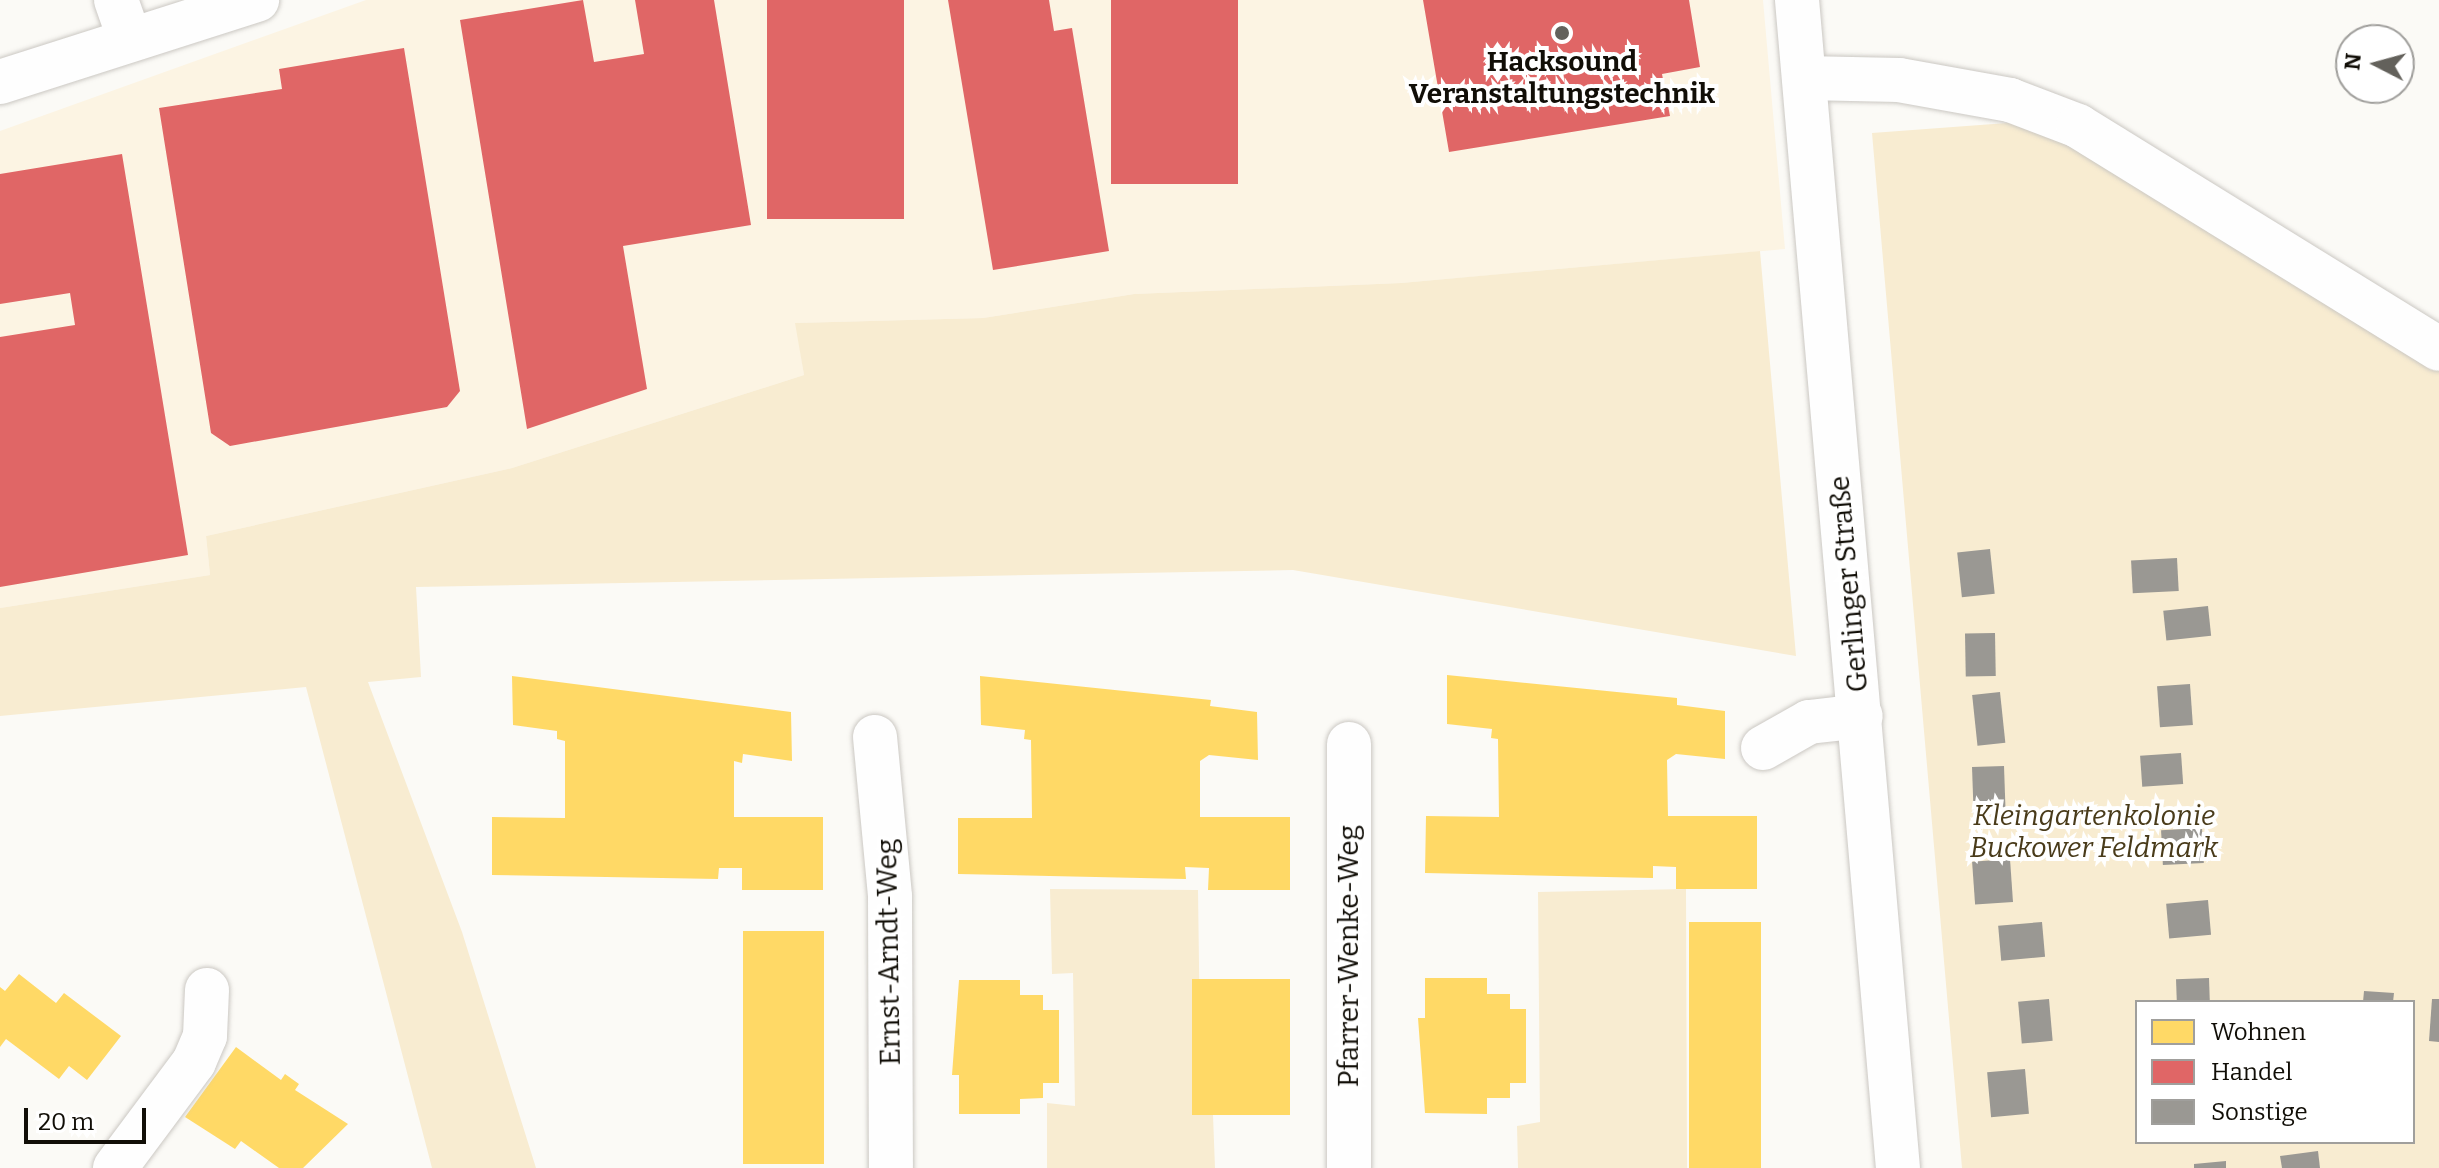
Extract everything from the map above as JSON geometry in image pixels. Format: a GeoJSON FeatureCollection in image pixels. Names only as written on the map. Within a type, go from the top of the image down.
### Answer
{"type":"FeatureCollection","features":[{"type":"Feature","properties":{"kind":"street"},"geometry":{"type":"LineString","coordinates":[[0,82],[123,20],[257,0]]}},
{"type":"Feature","properties":{"kind":"street","name":"Gerlinger Straße"},"geometry":{"type":"LineString","coordinates":[[1797,0],[1898,1168]]}},
{"type":"Feature","properties":{"kind":"street"},"geometry":{"type":"LineString","coordinates":[[1804,78],[1899,80],[2010,100],[2078,126],[2439,349]]}},
{"type":"Feature","properties":{"kind":"street"},"geometry":{"type":"LineString","coordinates":[[1763,748],[1809,722],[1861,716]]}},
{"type":"Feature","properties":{"kind":"street","name":"Ernst-Arndt-Weg"},"geometry":{"type":"LineString","coordinates":[[875,737],[890,897],[891,1168]]}},
{"type":"Feature","properties":{"kind":"street","name":"Pfarrer-Wenke-Weg"},"geometry":{"type":"LineString","coordinates":[[1349,744],[1349,1168]]}},
{"type":"Feature","properties":{"kind":"street"},"geometry":{"type":"LineString","coordinates":[[115,1168],[194,1062],[205,1036],[207,990]]}},
{"type":"Feature","properties":{"kind":"shaded area"},"geometry":{"type":"Polygon","coordinates":[[[366,0],[1763,0],[1785,249],[1401,283],[1134,294],[983,318],[796,323],[804,375],[512,468],[206,536],[210,575],[0,608],[0,131],[366,0]]]}},
{"type":"Feature","properties":{"kind":"green space","name":"Kleingartenkolonie Buckower Feldmark"},"geometry":{"type":"Polygon","coordinates":[[[2047,120],[2439,364],[2439,1168],[1962,1168],[1872,133],[2047,120]]]}},
{"type":"Feature","properties":{"kind":"green space"},"geometry":{"type":"Polygon","coordinates":[[[1760,251],[1796,656],[1293,570],[416,587],[421,677],[368,682],[462,932],[536,1168],[432,1168],[306,687],[0,716],[0,608],[210,575],[206,536],[512,468],[804,375],[795,323],[983,318],[1134,294],[1401,283],[1760,251]]]}},
{"type":"Feature","properties":{"kind":"green space"},"geometry":{"type":"Polygon","coordinates":[[[1050,889],[1198,890],[1201,1112],[1213,1115],[1215,1168],[1047,1168],[1047,1103],[1075,1106],[1073,973],[1052,974],[1050,889]]]}},
{"type":"Feature","properties":{"kind":"green space"},"geometry":{"type":"Polygon","coordinates":[[[1686,889],[1687,1168],[1518,1168],[1517,1126],[1540,1122],[1538,892],[1686,889]]]}},
{"type":"Feature","properties":{"kind":"building: Wohnen"},"geometry":{"type":"Polygon","coordinates":[[[1447,675],[1677,698],[1677,705],[1725,711],[1725,759],[1676,754],[1667,760],[1668,816],[1757,816],[1757,889],[1676,889],[1676,867],[1653,866],[1653,878],[1425,873],[1426,816],[1499,817],[1498,739],[1491,738],[1492,729],[1447,724],[1447,675]]]}},
{"type":"Feature","properties":{"kind":"building: Wohnen"},"geometry":{"type":"Polygon","coordinates":[[[512,676],[791,712],[792,761],[743,754],[742,763],[734,761],[734,817],[823,817],[823,890],[742,890],[742,868],[719,868],[718,879],[492,875],[492,817],[565,818],[565,741],[557,739],[557,731],[513,725],[512,676]]]}},
{"type":"Feature","properties":{"kind":"building: Wohnen"},"geometry":{"type":"Polygon","coordinates":[[[980,676],[1211,700],[1210,706],[1257,712],[1258,760],[1209,755],[1200,761],[1200,817],[1290,817],[1290,890],[1208,890],[1209,868],[1185,867],[1186,879],[958,874],[958,818],[1032,818],[1031,740],[1024,739],[1025,730],[981,725],[980,676]]]}},
{"type":"Feature","properties":{"kind":"building: Wohnen"},"geometry":{"type":"Polygon","coordinates":[[[1689,922],[1761,922],[1761,1168],[1689,1168],[1689,922]]]}},
{"type":"Feature","properties":{"kind":"building: Wohnen"},"geometry":{"type":"Polygon","coordinates":[[[743,931],[824,931],[824,1164],[743,1164],[743,931]]]}},
{"type":"Feature","properties":{"kind":"building: Wohnen"},"geometry":{"type":"Polygon","coordinates":[[[19,974],[56,1003],[64,993],[121,1036],[87,1080],[69,1066],[59,1079],[6,1039],[0,1047],[0,987],[5,991],[19,974]]]}},
{"type":"Feature","properties":{"kind":"building: Wohnen"},"geometry":{"type":"Polygon","coordinates":[[[1425,978],[1487,978],[1487,994],[1510,994],[1510,1009],[1526,1009],[1526,1083],[1510,1083],[1510,1098],[1487,1098],[1487,1114],[1425,1113],[1418,1018],[1425,1018],[1425,978]]]}},
{"type":"Feature","properties":{"kind":"building: Wohnen"},"geometry":{"type":"Polygon","coordinates":[[[1192,979],[1290,979],[1290,1115],[1192,1115],[1192,979]]]}},
{"type":"Feature","properties":{"kind":"building: Wohnen"},"geometry":{"type":"Polygon","coordinates":[[[959,980],[1020,980],[1020,995],[1043,995],[1043,1010],[1059,1010],[1059,1083],[1043,1083],[1043,1098],[1020,1099],[1020,1114],[959,1114],[959,1075],[952,1075],[959,980]]]}},
{"type":"Feature","properties":{"kind":"building: Wohnen"},"geometry":{"type":"Polygon","coordinates":[[[236,1047],[281,1080],[285,1074],[299,1084],[295,1090],[348,1124],[303,1168],[279,1168],[241,1141],[235,1149],[185,1117],[236,1047]]]}},
{"type":"Feature","properties":{"kind":"building: Handel"},"geometry":{"type":"Polygon","coordinates":[[[583,0],[594,62],[644,54],[635,0],[714,0],[751,225],[623,246],[647,389],[527,429],[460,20],[583,0]]]}},
{"type":"Feature","properties":{"kind":"building: Handel"},"geometry":{"type":"Polygon","coordinates":[[[767,0],[904,0],[904,219],[767,219],[767,0]]]}},
{"type":"Feature","properties":{"kind":"building: Handel"},"geometry":{"type":"Polygon","coordinates":[[[948,0],[1049,0],[1054,31],[1072,28],[1109,251],[993,270],[948,0]]]}},
{"type":"Feature","properties":{"kind":"building: Handel"},"geometry":{"type":"Polygon","coordinates":[[[1111,0],[1238,0],[1238,184],[1111,184],[1111,0]]]}},
{"type":"Feature","properties":{"kind":"building: Handel","name":"Hacksound Veranstaltungstechnik"},"geometry":{"type":"Polygon","coordinates":[[[1423,0],[1689,0],[1700,67],[1662,74],[1670,116],[1449,152],[1423,0]]]}},
{"type":"Feature","properties":{"kind":"building: Handel"},"geometry":{"type":"Polygon","coordinates":[[[404,48],[460,391],[447,407],[230,446],[211,433],[159,108],[282,89],[279,69],[404,48]]]}},
{"type":"Feature","properties":{"kind":"building: Handel"},"geometry":{"type":"Polygon","coordinates":[[[122,154],[188,555],[0,587],[0,337],[75,325],[70,293],[0,304],[0,174],[122,154]]]}},
{"type":"Feature","properties":{"kind":"building: Sonstige"},"geometry":{"type":"Polygon","coordinates":[[[1990,549],[1995,594],[1962,597],[1957,552],[1990,549]]]}},
{"type":"Feature","properties":{"kind":"building: Sonstige"},"geometry":{"type":"Polygon","coordinates":[[[2177,558],[2179,591],[2133,593],[2131,560],[2177,558]]]}},
{"type":"Feature","properties":{"kind":"building: Sonstige"},"geometry":{"type":"Polygon","coordinates":[[[2208,606],[2211,636],[2166,641],[2163,611],[2208,606]]]}},
{"type":"Feature","properties":{"kind":"building: Sonstige"},"geometry":{"type":"Polygon","coordinates":[[[1995,633],[1996,676],[1966,677],[1965,634],[1995,633]]]}},
{"type":"Feature","properties":{"kind":"building: Sonstige"},"geometry":{"type":"Polygon","coordinates":[[[2190,684],[2193,725],[2160,727],[2157,686],[2190,684]]]}},
{"type":"Feature","properties":{"kind":"building: Sonstige"},"geometry":{"type":"Polygon","coordinates":[[[2000,692],[2005,743],[1977,746],[1972,695],[2000,692]]]}},
{"type":"Feature","properties":{"kind":"building: Sonstige"},"geometry":{"type":"Polygon","coordinates":[[[2181,753],[2183,784],[2142,787],[2140,756],[2181,753]]]}},
{"type":"Feature","properties":{"kind":"building: Sonstige"},"geometry":{"type":"Polygon","coordinates":[[[2004,766],[2006,814],[1974,815],[1972,767],[2004,766]]]}},
{"type":"Feature","properties":{"kind":"building: Sonstige"},"geometry":{"type":"Polygon","coordinates":[[[2202,828],[2204,863],[2163,865],[2161,830],[2202,828]]]}},
{"type":"Feature","properties":{"kind":"building: Sonstige"},"geometry":{"type":"Polygon","coordinates":[[[2010,859],[2013,902],[1975,905],[1972,862],[2010,859]]]}},
{"type":"Feature","properties":{"kind":"building: Sonstige"},"geometry":{"type":"Polygon","coordinates":[[[2208,900],[2211,935],[2169,939],[2166,904],[2208,900]]]}},
{"type":"Feature","properties":{"kind":"building: Sonstige"},"geometry":{"type":"Polygon","coordinates":[[[2042,922],[2045,957],[2001,961],[1998,926],[2042,922]]]}},
{"type":"Feature","properties":{"kind":"building: Sonstige"},"geometry":{"type":"Polygon","coordinates":[[[2209,978],[2210,1000],[2177,1000],[2176,979],[2209,978]]]}},
{"type":"Feature","properties":{"kind":"building: Sonstige"},"geometry":{"type":"Polygon","coordinates":[[[2364,991],[2394,993],[2393,1000],[2363,1000],[2364,991]]]}},
{"type":"Feature","properties":{"kind":"building: Sonstige"},"geometry":{"type":"Polygon","coordinates":[[[2049,999],[2053,1041],[2022,1044],[2018,1002],[2049,999]]]}},
{"type":"Feature","properties":{"kind":"building: Sonstige"},"geometry":{"type":"Polygon","coordinates":[[[2432,999],[2439,999],[2439,1042],[2429,1041],[2432,999]]]}},
{"type":"Feature","properties":{"kind":"building: Sonstige"},"geometry":{"type":"Polygon","coordinates":[[[2025,1069],[2029,1114],[1991,1117],[1987,1072],[2025,1069]]]}},
{"type":"Feature","properties":{"kind":"building: Sonstige"},"geometry":{"type":"Polygon","coordinates":[[[2318,1151],[2320,1168],[2282,1168],[2280,1156],[2318,1151]]]}},
{"type":"Feature","properties":{"kind":"building: Sonstige"},"geometry":{"type":"Polygon","coordinates":[[[2226,1161],[2226,1168],[2194,1168],[2194,1164],[2226,1161]]]}},
{"type":"Feature","properties":{"kind":"place","name":"Hacksound Veranstaltungstechnik"},"geometry":{"type":"Point","coordinates":[1562,33]}}]}
